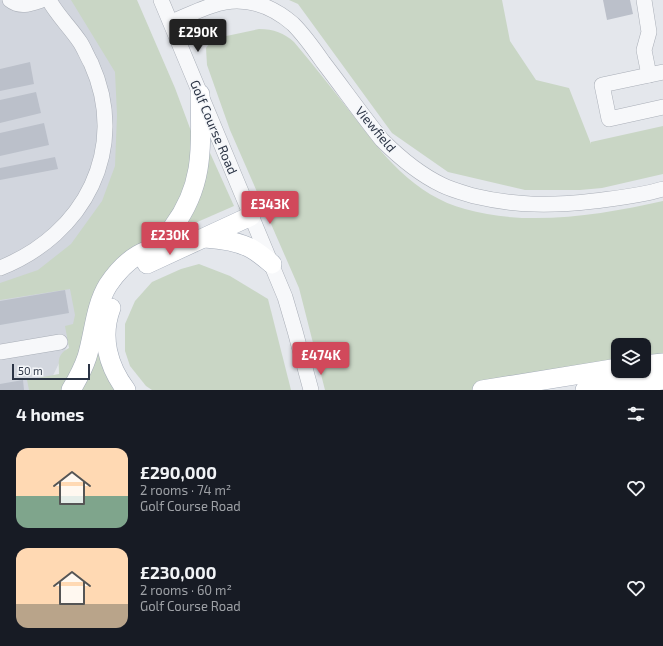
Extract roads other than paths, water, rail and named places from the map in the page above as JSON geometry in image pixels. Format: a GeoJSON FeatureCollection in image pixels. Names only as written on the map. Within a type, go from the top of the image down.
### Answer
{"type":"FeatureCollection","features":[{"type":"Feature","properties":{"kind":"main road"},"geometry":{"type":"LineString","coordinates":[[160,245],[186,207],[198,175],[201,137],[200,94]]}},
{"type":"Feature","properties":{"kind":"main road"},"geometry":{"type":"LineString","coordinates":[[126,390],[112,368],[106,341],[106,327],[113,301],[121,286],[130,277],[149,263],[205,238],[249,211]]}},
{"type":"Feature","properties":{"kind":"main road"},"geometry":{"type":"LineString","coordinates":[[71,390],[86,358],[96,316],[107,286],[125,264],[138,255],[160,245],[249,211]]}},
{"type":"Feature","properties":{"kind":"main road"},"geometry":{"type":"LineString","coordinates":[[205,238],[218,239],[242,245],[252,249],[272,264]]}},
{"type":"Feature","properties":{"kind":"main road"},"geometry":{"type":"LineString","coordinates":[[651,364],[663,362]]}},
{"type":"Feature","properties":{"kind":"main road"},"geometry":{"type":"LineString","coordinates":[[483,390],[611,369]]}},
{"type":"Feature","properties":{"kind":"main road"},"geometry":{"type":"LineString","coordinates":[[585,390],[663,380]]}},
{"type":"Feature","properties":{"kind":"street"},"geometry":{"type":"LineString","coordinates":[[10,0],[20,5],[27,5],[42,0]]}},
{"type":"Feature","properties":{"kind":"street"},"geometry":{"type":"LineString","coordinates":[[0,268],[37,250],[53,237],[73,216],[86,197],[95,178],[101,156],[104,133],[104,111],[100,89],[91,64],[79,41],[58,15],[49,0]]}},
{"type":"Feature","properties":{"kind":"street","name":"Golf Course Road"},"geometry":{"type":"LineString","coordinates":[[161,0],[285,297],[311,390]]}},
{"type":"Feature","properties":{"kind":"street"},"geometry":{"type":"LineString","coordinates":[[644,0],[649,32],[644,50],[656,73],[602,85],[608,119],[663,107]]}},
{"type":"Feature","properties":{"kind":"street","name":"Viewfield"},"geometry":{"type":"LineString","coordinates":[[171,22],[214,6],[236,1],[266,7],[279,14],[293,25],[307,40],[366,120],[387,145],[415,169],[444,186],[457,191],[505,203],[550,205],[626,197],[663,189]]}},
{"type":"Feature","properties":{"kind":"street"},"geometry":{"type":"LineString","coordinates":[[0,352],[60,342]]}}]}
